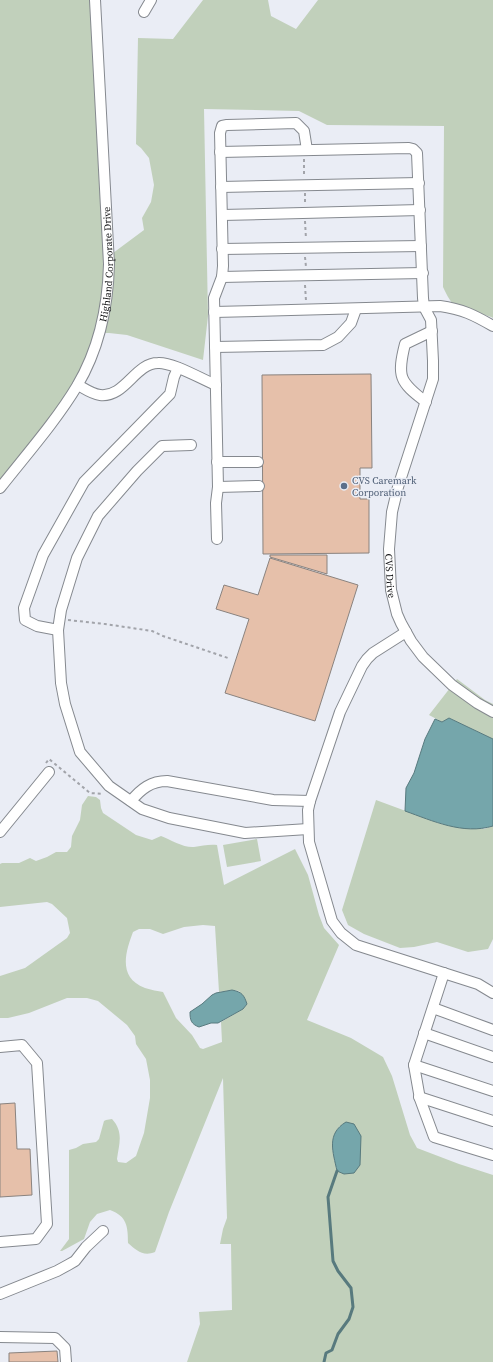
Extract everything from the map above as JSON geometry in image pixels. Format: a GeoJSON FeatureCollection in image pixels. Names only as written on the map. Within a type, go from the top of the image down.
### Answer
{"type":"FeatureCollection","features":[{"type":"Feature","properties":{"kind":"street"},"geometry":{"type":"LineString","coordinates":[[144,12],[151,0]]}},
{"type":"Feature","properties":{"kind":"street","name":"Highland Corporate Drive"},"geometry":{"type":"LineString","coordinates":[[0,488],[59,413],[78,385],[86,369],[98,336],[105,308],[108,278],[108,241],[96,3]]}},
{"type":"Feature","properties":{"kind":"street"},"geometry":{"type":"LineString","coordinates":[[217,539],[216,503],[218,487],[214,298],[222,277],[220,133],[222,126],[227,125],[296,123],[304,131],[305,150]]}},
{"type":"Feature","properties":{"kind":"street"},"geometry":{"type":"LineString","coordinates":[[220,152],[411,148],[415,150],[417,153],[419,183],[424,307]]}},
{"type":"Feature","properties":{"kind":"street"},"geometry":{"type":"LineString","coordinates":[[221,187],[419,183]]}},
{"type":"Feature","properties":{"kind":"street"},"geometry":{"type":"LineString","coordinates":[[222,215],[420,210]]}},
{"type":"Feature","properties":{"kind":"street"},"geometry":{"type":"LineString","coordinates":[[222,249],[421,246]]}},
{"type":"Feature","properties":{"kind":"street"},"geometry":{"type":"LineString","coordinates":[[222,277],[423,273]]}},
{"type":"Feature","properties":{"kind":"street"},"geometry":{"type":"LineString","coordinates":[[214,312],[440,306],[456,308],[472,314],[493,326]]}},
{"type":"Feature","properties":{"kind":"street","name":"CVS Drive"},"geometry":{"type":"LineString","coordinates":[[424,307],[431,320],[434,361],[433,379],[398,487],[392,512],[389,562],[391,590],[397,614],[417,649],[438,673],[467,696],[493,712]]}},
{"type":"Feature","properties":{"kind":"street"},"geometry":{"type":"LineString","coordinates":[[216,347],[323,345],[338,336],[351,323],[356,309]]}},
{"type":"Feature","properties":{"kind":"street"},"geometry":{"type":"LineString","coordinates":[[426,402],[413,392],[402,379],[400,362],[405,344],[432,331]]}},
{"type":"Feature","properties":{"kind":"street"},"geometry":{"type":"LineString","coordinates":[[78,385],[94,393],[104,395],[118,390],[141,370],[154,363],[165,363],[216,385]]}},
{"type":"Feature","properties":{"kind":"street"},"geometry":{"type":"LineString","coordinates":[[58,630],[37,626],[26,620],[24,608],[43,555],[84,482],[170,394],[174,376],[178,368]]}},
{"type":"Feature","properties":{"kind":"street"},"geometry":{"type":"LineString","coordinates":[[191,445],[162,446],[137,471],[98,516],[77,558],[59,619],[58,630],[61,683],[65,704],[80,752],[109,786],[142,809],[169,818],[245,833],[308,829]]}},
{"type":"Feature","properties":{"kind":"street"},"geometry":{"type":"LineString","coordinates":[[217,462],[258,462]]}},
{"type":"Feature","properties":{"kind":"street"},"geometry":{"type":"LineString","coordinates":[[218,487],[259,486]]}},
{"type":"Feature","properties":{"kind":"street"},"geometry":{"type":"LineString","coordinates":[[406,632],[373,653],[367,659],[362,666],[340,712],[310,801],[308,810],[309,842],[332,921],[341,933],[356,945],[478,984],[493,993]]}},
{"type":"Feature","properties":{"kind":"street"},"geometry":{"type":"LineString","coordinates":[[0,832],[46,769]]}},
{"type":"Feature","properties":{"kind":"street"},"geometry":{"type":"LineString","coordinates":[[131,801],[138,792],[146,786],[159,781],[167,781],[273,800],[310,801]]}},
{"type":"Feature","properties":{"kind":"street"},"geometry":{"type":"LineString","coordinates":[[444,973],[414,1065],[419,1097],[434,1137],[493,1155]]}},
{"type":"Feature","properties":{"kind":"street"},"geometry":{"type":"LineString","coordinates":[[433,1008],[493,1030]]}},
{"type":"Feature","properties":{"kind":"street"},"geometry":{"type":"LineString","coordinates":[[424,1033],[493,1057]]}},
{"type":"Feature","properties":{"kind":"street"},"geometry":{"type":"LineString","coordinates":[[0,1046],[22,1045],[37,1063],[47,1224],[36,1239],[0,1242]]}},
{"type":"Feature","properties":{"kind":"street"},"geometry":{"type":"LineString","coordinates":[[414,1065],[493,1091]]}},
{"type":"Feature","properties":{"kind":"street"},"geometry":{"type":"LineString","coordinates":[[419,1097],[493,1121]]}},
{"type":"Feature","properties":{"kind":"street"},"geometry":{"type":"LineString","coordinates":[[0,1294],[57,1271],[75,1261],[86,1247],[103,1231]]}},
{"type":"Feature","properties":{"kind":"street"},"geometry":{"type":"LineString","coordinates":[[0,1337],[55,1338],[65,1348],[66,1362]]}},
{"type":"Feature","properties":{"kind":"path"},"geometry":{"type":"LineString","coordinates":[[305,150],[304,185],[306,310]]}},
{"type":"Feature","properties":{"kind":"path"},"geometry":{"type":"LineString","coordinates":[[59,619],[152,631],[228,658]]}},
{"type":"Feature","properties":{"kind":"path"},"geometry":{"type":"LineString","coordinates":[[46,769],[49,759],[90,793],[106,794]]}},
{"type":"Feature","properties":{"kind":"green space"},"geometry":{"type":"Polygon","coordinates":[[[0,0],[97,0],[109,256],[144,230],[142,218],[151,202],[154,185],[149,158],[136,144],[138,38],[173,39],[203,0],[268,0],[271,16],[296,29],[318,0],[493,0],[493,318],[457,307],[451,301],[443,287],[444,126],[327,125],[299,111],[204,109],[208,316],[203,360],[127,335],[96,333],[90,354],[65,399],[0,482],[0,0]]]}},
{"type":"Feature","properties":{"kind":"green space"},"geometry":{"type":"Polygon","coordinates":[[[457,679],[485,700],[493,704],[493,739],[449,718],[442,722],[429,715],[457,679]]]}},
{"type":"Feature","properties":{"kind":"green space"},"geometry":{"type":"Polygon","coordinates":[[[88,796],[96,797],[100,800],[103,813],[136,835],[152,840],[161,836],[190,847],[217,845],[224,885],[295,849],[308,875],[324,928],[339,945],[307,1020],[351,1038],[383,1057],[392,1076],[410,1135],[417,1148],[493,1175],[493,1362],[187,1362],[200,1324],[199,1312],[232,1310],[231,1244],[220,1244],[227,1218],[223,1078],[169,1212],[155,1252],[147,1254],[143,1253],[128,1243],[127,1227],[123,1219],[116,1212],[110,1210],[97,1214],[90,1222],[84,1239],[60,1251],[69,1239],[69,1150],[83,1144],[96,1142],[99,1139],[104,1121],[112,1119],[116,1124],[120,1138],[117,1159],[118,1162],[126,1163],[136,1156],[144,1133],[150,1098],[150,1080],[146,1059],[136,1044],[135,1036],[127,1025],[98,1001],[87,998],[67,998],[29,1013],[8,1018],[0,1018],[0,976],[25,968],[67,938],[70,933],[67,918],[52,904],[47,902],[0,907],[0,864],[19,863],[30,858],[36,861],[56,852],[67,852],[71,847],[72,836],[80,820],[82,805],[88,796]],[[203,925],[184,927],[163,934],[150,929],[139,929],[133,932],[126,956],[126,964],[127,971],[136,984],[145,988],[163,992],[176,1018],[192,1035],[200,1048],[203,1049],[222,1042],[221,1022],[243,1009],[247,1004],[239,991],[232,990],[219,992],[215,926],[203,925]],[[340,1126],[334,1137],[332,1147],[337,1171],[340,1126]]]}},
{"type":"Feature","properties":{"kind":"green space"},"geometry":{"type":"Polygon","coordinates":[[[376,800],[441,824],[484,829],[493,826],[493,939],[488,949],[468,952],[437,942],[414,947],[400,948],[364,934],[348,925],[342,910],[376,800]]]}},
{"type":"Feature","properties":{"kind":"green space"},"geometry":{"type":"Polygon","coordinates":[[[257,839],[261,861],[227,867],[223,845],[257,839]]]}},
{"type":"Feature","properties":{"kind":"water"},"geometry":{"type":"Polygon","coordinates":[[[449,718],[493,739],[493,826],[471,829],[459,828],[437,823],[405,811],[406,788],[414,773],[425,739],[435,719],[442,722],[449,718]]]}},
{"type":"Feature","properties":{"kind":"water"},"geometry":{"type":"Polygon","coordinates":[[[232,990],[244,996],[247,1004],[243,1009],[218,1023],[211,1023],[199,1027],[193,1023],[190,1012],[212,995],[232,990]]]}},
{"type":"Feature","properties":{"kind":"water"},"geometry":{"type":"Polygon","coordinates":[[[346,1122],[354,1124],[361,1136],[360,1165],[354,1173],[344,1174],[337,1171],[332,1144],[336,1132],[346,1122]]]}},
{"type":"Feature","properties":{"kind":"building"},"geometry":{"type":"Polygon","coordinates":[[[371,374],[372,468],[360,468],[360,499],[369,499],[369,553],[263,554],[262,375],[371,374]]]}},
{"type":"Feature","properties":{"kind":"building"},"geometry":{"type":"Polygon","coordinates":[[[270,555],[327,555],[327,574],[270,557],[270,555]]]}},
{"type":"Feature","properties":{"kind":"building"},"geometry":{"type":"Polygon","coordinates":[[[270,558],[358,585],[315,721],[225,693],[249,619],[216,609],[224,585],[258,595],[270,558]]]}},
{"type":"Feature","properties":{"kind":"building"},"geometry":{"type":"Polygon","coordinates":[[[15,1103],[17,1149],[30,1149],[32,1195],[0,1197],[0,1104],[15,1103]]]}},
{"type":"Feature","properties":{"kind":"building"},"geometry":{"type":"Polygon","coordinates":[[[57,1351],[58,1362],[9,1362],[9,1353],[57,1351]]]}},
{"type":"Feature","properties":{"kind":"waterway"},"geometry":{"type":"LineString","coordinates":[[324,1362],[326,1353],[332,1350],[338,1334],[349,1319],[353,1307],[351,1288],[338,1271],[333,1261],[328,1197],[337,1171]]}},
{"type":"Feature","properties":{"kind":"place","name":"CVS Caremark Corporation"},"geometry":{"type":"Point","coordinates":[344,486]}}]}
